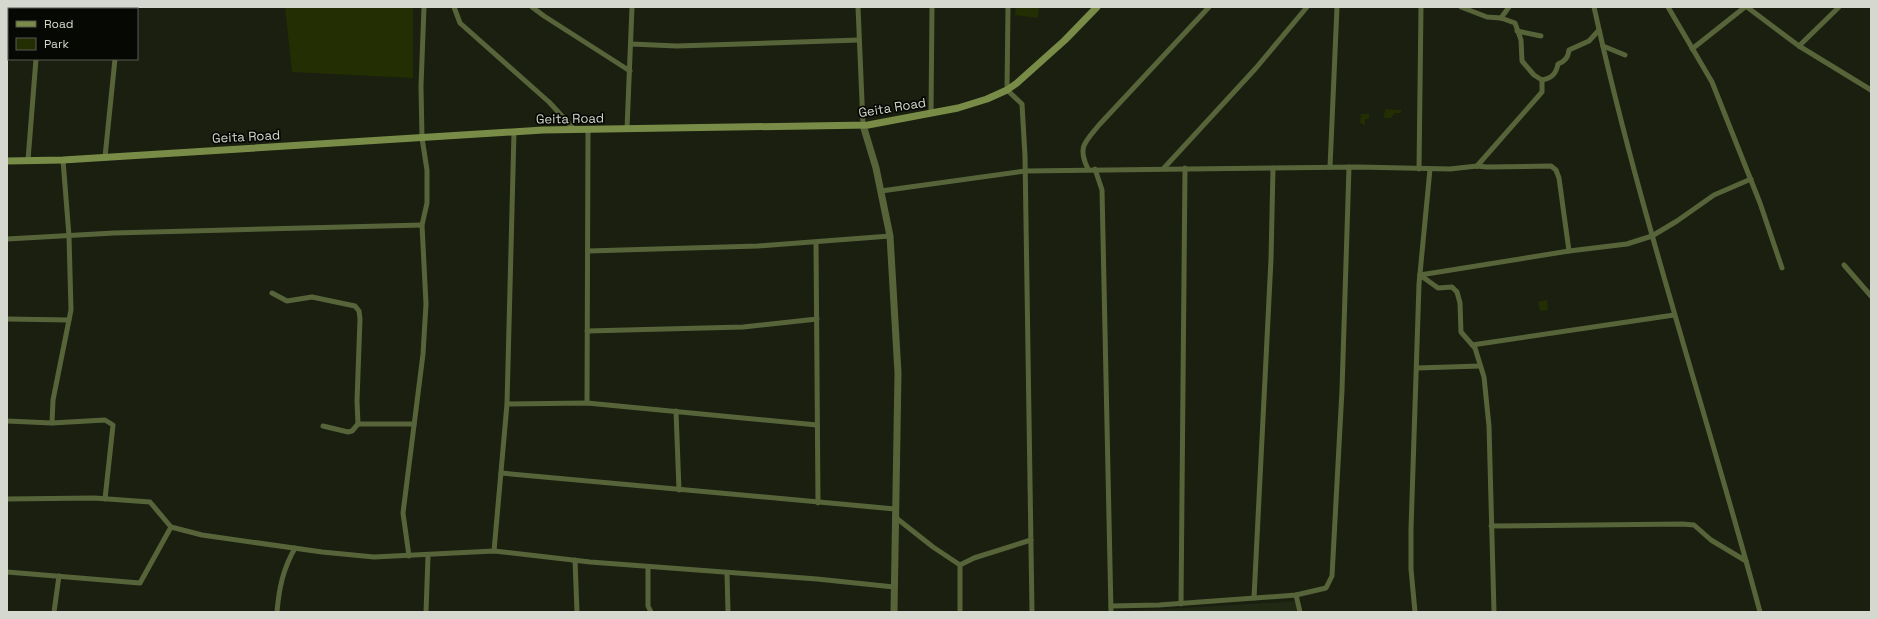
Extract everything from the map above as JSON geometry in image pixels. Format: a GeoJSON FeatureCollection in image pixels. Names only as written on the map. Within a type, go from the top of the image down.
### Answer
{"type":"FeatureCollection","features":[{"type":"Feature","properties":{"kind":"main road","name":"Geita Road"},"geometry":{"type":"LineString","coordinates":[[7,161],[63,160],[514,132],[863,125],[958,108],[987,99],[1007,90],[1017,83],[1065,40],[1093,9]]}},
{"type":"Feature","properties":{"kind":"street"},"geometry":{"type":"LineString","coordinates":[[409,556],[403,513],[422,354],[426,304],[422,225],[427,203],[427,170],[422,138],[424,7]]}},
{"type":"Feature","properties":{"kind":"street"},"geometry":{"type":"LineString","coordinates":[[454,7],[460,23],[549,102],[575,130]]}},
{"type":"Feature","properties":{"kind":"street"},"geometry":{"type":"LineString","coordinates":[[532,7],[630,71]]}},
{"type":"Feature","properties":{"kind":"street"},"geometry":{"type":"LineString","coordinates":[[627,129],[632,7]]}},
{"type":"Feature","properties":{"kind":"street"},"geometry":{"type":"LineString","coordinates":[[858,7],[863,125],[881,191],[890,236],[898,373],[894,612]]}},
{"type":"Feature","properties":{"kind":"street"},"geometry":{"type":"LineString","coordinates":[[931,113],[932,7]]}},
{"type":"Feature","properties":{"kind":"street"},"geometry":{"type":"LineString","coordinates":[[1008,7],[1007,90],[1022,104],[1025,171],[1032,612]]}},
{"type":"Feature","properties":{"kind":"street"},"geometry":{"type":"LineString","coordinates":[[1088,169],[1082,157],[1084,144],[1099,125],[1209,7]]}},
{"type":"Feature","properties":{"kind":"street"},"geometry":{"type":"LineString","coordinates":[[1164,168],[1256,68],[1307,7]]}},
{"type":"Feature","properties":{"kind":"street"},"geometry":{"type":"LineString","coordinates":[[1330,167],[1337,7]]}},
{"type":"Feature","properties":{"kind":"street"},"geometry":{"type":"LineString","coordinates":[[1419,168],[1421,7]]}},
{"type":"Feature","properties":{"kind":"street"},"geometry":{"type":"LineString","coordinates":[[1461,7],[1487,17],[1501,18],[1515,23],[1520,40],[1522,61],[1534,75],[1542,80],[1550,79],[1556,72],[1558,64],[1564,62],[1568,56],[1569,50],[1589,41],[1599,30]]}},
{"type":"Feature","properties":{"kind":"street"},"geometry":{"type":"LineString","coordinates":[[1501,18],[1507,12],[1509,7]]}},
{"type":"Feature","properties":{"kind":"street"},"geometry":{"type":"LineString","coordinates":[[1594,7],[1652,236],[1664,273],[1674,315],[1760,612]]}},
{"type":"Feature","properties":{"kind":"street"},"geometry":{"type":"LineString","coordinates":[[1668,7],[1712,82],[1751,179],[1782,268]]}},
{"type":"Feature","properties":{"kind":"street"},"geometry":{"type":"LineString","coordinates":[[1692,49],[1746,7],[1799,46],[1871,90]]}},
{"type":"Feature","properties":{"kind":"street"},"geometry":{"type":"LineString","coordinates":[[1799,46],[1839,7]]}},
{"type":"Feature","properties":{"kind":"street"},"geometry":{"type":"LineString","coordinates":[[1517,31],[1541,36]]}},
{"type":"Feature","properties":{"kind":"street"},"geometry":{"type":"LineString","coordinates":[[631,44],[677,46],[859,40]]}},
{"type":"Feature","properties":{"kind":"street"},"geometry":{"type":"LineString","coordinates":[[1603,46],[1625,55]]}},
{"type":"Feature","properties":{"kind":"street"},"geometry":{"type":"LineString","coordinates":[[28,160],[36,60]]}},
{"type":"Feature","properties":{"kind":"street"},"geometry":{"type":"LineString","coordinates":[[105,157],[116,60]]}},
{"type":"Feature","properties":{"kind":"street"},"geometry":{"type":"LineString","coordinates":[[1477,166],[1542,92],[1542,80]]}},
{"type":"Feature","properties":{"kind":"street"},"geometry":{"type":"LineString","coordinates":[[587,403],[588,130]]}},
{"type":"Feature","properties":{"kind":"street"},"geometry":{"type":"LineString","coordinates":[[494,551],[507,404],[514,132]]}},
{"type":"Feature","properties":{"kind":"street"},"geometry":{"type":"LineString","coordinates":[[52,423],[53,400],[71,310],[69,236],[63,160]]}},
{"type":"Feature","properties":{"kind":"street"},"geometry":{"type":"LineString","coordinates":[[881,191],[1025,171],[1330,167],[1450,169],[1477,166],[1551,166],[1556,170],[1559,178],[1569,251]]}},
{"type":"Feature","properties":{"kind":"street"},"geometry":{"type":"LineString","coordinates":[[1095,169],[1102,190],[1111,609],[1296,595],[1326,588],[1332,576],[1342,390],[1349,167]]}},
{"type":"Feature","properties":{"kind":"street"},"geometry":{"type":"LineString","coordinates":[[1181,604],[1185,168]]}},
{"type":"Feature","properties":{"kind":"street"},"geometry":{"type":"LineString","coordinates":[[1254,598],[1270,267],[1273,168]]}},
{"type":"Feature","properties":{"kind":"street"},"geometry":{"type":"LineString","coordinates":[[1415,612],[1411,569],[1411,530],[1420,275],[1430,169]]}},
{"type":"Feature","properties":{"kind":"street"},"geometry":{"type":"LineString","coordinates":[[1420,275],[1569,251],[1627,244],[1652,236],[1677,221],[1714,195],[1751,179]]}},
{"type":"Feature","properties":{"kind":"street"},"geometry":{"type":"LineString","coordinates":[[7,240],[69,236],[422,225]]}},
{"type":"Feature","properties":{"kind":"street"},"geometry":{"type":"LineString","coordinates":[[588,251],[758,246],[890,236]]}},
{"type":"Feature","properties":{"kind":"street"},"geometry":{"type":"LineString","coordinates":[[816,242],[818,503]]}},
{"type":"Feature","properties":{"kind":"street"},"geometry":{"type":"LineString","coordinates":[[1844,265],[1871,296]]}},
{"type":"Feature","properties":{"kind":"street"},"geometry":{"type":"LineString","coordinates":[[1420,275],[1438,288],[1452,287],[1457,292],[1460,303],[1462,332],[1475,348],[1484,377],[1489,426],[1494,612]]}},
{"type":"Feature","properties":{"kind":"street"},"geometry":{"type":"LineString","coordinates":[[272,293],[287,301],[312,297],[354,306],[359,311],[357,401],[358,424],[352,431],[348,432],[323,426]]}},
{"type":"Feature","properties":{"kind":"street"},"geometry":{"type":"LineString","coordinates":[[1472,345],[1674,315]]}},
{"type":"Feature","properties":{"kind":"street"},"geometry":{"type":"LineString","coordinates":[[7,318],[69,320]]}},
{"type":"Feature","properties":{"kind":"street"},"geometry":{"type":"LineString","coordinates":[[587,331],[743,327],[816,319]]}},
{"type":"Feature","properties":{"kind":"street"},"geometry":{"type":"LineString","coordinates":[[1417,368],[1480,366]]}},
{"type":"Feature","properties":{"kind":"street"},"geometry":{"type":"LineString","coordinates":[[507,404],[587,403],[817,425]]}},
{"type":"Feature","properties":{"kind":"street"},"geometry":{"type":"LineString","coordinates":[[676,411],[679,490]]}},
{"type":"Feature","properties":{"kind":"street"},"geometry":{"type":"LineString","coordinates":[[7,421],[52,423],[105,420],[113,425],[105,499]]}},
{"type":"Feature","properties":{"kind":"street"},"geometry":{"type":"LineString","coordinates":[[358,424],[414,424]]}},
{"type":"Feature","properties":{"kind":"street"},"geometry":{"type":"LineString","coordinates":[[501,473],[895,509]]}},
{"type":"Feature","properties":{"kind":"street"},"geometry":{"type":"LineString","coordinates":[[7,499],[105,499],[150,502],[171,527],[202,535],[294,548],[374,557],[428,556],[494,551],[648,567],[817,579],[894,587]]}},
{"type":"Feature","properties":{"kind":"street"},"geometry":{"type":"LineString","coordinates":[[895,517],[933,547],[960,565]]}},
{"type":"Feature","properties":{"kind":"street"},"geometry":{"type":"LineString","coordinates":[[1491,526],[1694,525],[1711,540],[1746,561]]}},
{"type":"Feature","properties":{"kind":"street"},"geometry":{"type":"LineString","coordinates":[[7,572],[140,583],[171,527]]}},
{"type":"Feature","properties":{"kind":"street"},"geometry":{"type":"LineString","coordinates":[[960,565],[974,558],[1031,540]]}},
{"type":"Feature","properties":{"kind":"street"},"geometry":{"type":"LineString","coordinates":[[277,612],[279,585],[287,562],[294,548]]}},
{"type":"Feature","properties":{"kind":"street"},"geometry":{"type":"LineString","coordinates":[[426,612],[428,556]]}},
{"type":"Feature","properties":{"kind":"street"},"geometry":{"type":"LineString","coordinates":[[575,560],[577,612]]}},
{"type":"Feature","properties":{"kind":"street"},"geometry":{"type":"LineString","coordinates":[[960,565],[960,612]]}},
{"type":"Feature","properties":{"kind":"street"},"geometry":{"type":"LineString","coordinates":[[648,567],[648,606],[651,612]]}},
{"type":"Feature","properties":{"kind":"street"},"geometry":{"type":"LineString","coordinates":[[726,572],[728,612]]}},
{"type":"Feature","properties":{"kind":"street"},"geometry":{"type":"LineString","coordinates":[[54,612],[59,576]]}},
{"type":"Feature","properties":{"kind":"street"},"geometry":{"type":"LineString","coordinates":[[1296,595],[1300,612]]}},
{"type":"Feature","properties":{"kind":"shaded area"},"geometry":{"type":"Polygon","coordinates":[[[1300,601],[1301,612],[1111,612],[1300,601]]]}},
{"type":"Feature","properties":{"kind":"green space"},"geometry":{"type":"Polygon","coordinates":[[[285,7],[413,7],[413,78],[292,72],[285,7]]]}},
{"type":"Feature","properties":{"kind":"green space"},"geometry":{"type":"Polygon","coordinates":[[[1016,7],[1039,7],[1038,18],[1015,15],[1016,7]]]}},
{"type":"Feature","properties":{"kind":"green space"},"geometry":{"type":"Polygon","coordinates":[[[1385,109],[1401,110],[1401,113],[1395,113],[1391,118],[1384,118],[1385,109]]]}},
{"type":"Feature","properties":{"kind":"green space"},"geometry":{"type":"Polygon","coordinates":[[[1361,114],[1369,114],[1369,119],[1365,119],[1365,125],[1360,123],[1361,114]]]}},
{"type":"Feature","properties":{"kind":"green space"},"geometry":{"type":"Polygon","coordinates":[[[1547,300],[1548,310],[1540,311],[1538,302],[1547,300]]]}}]}
